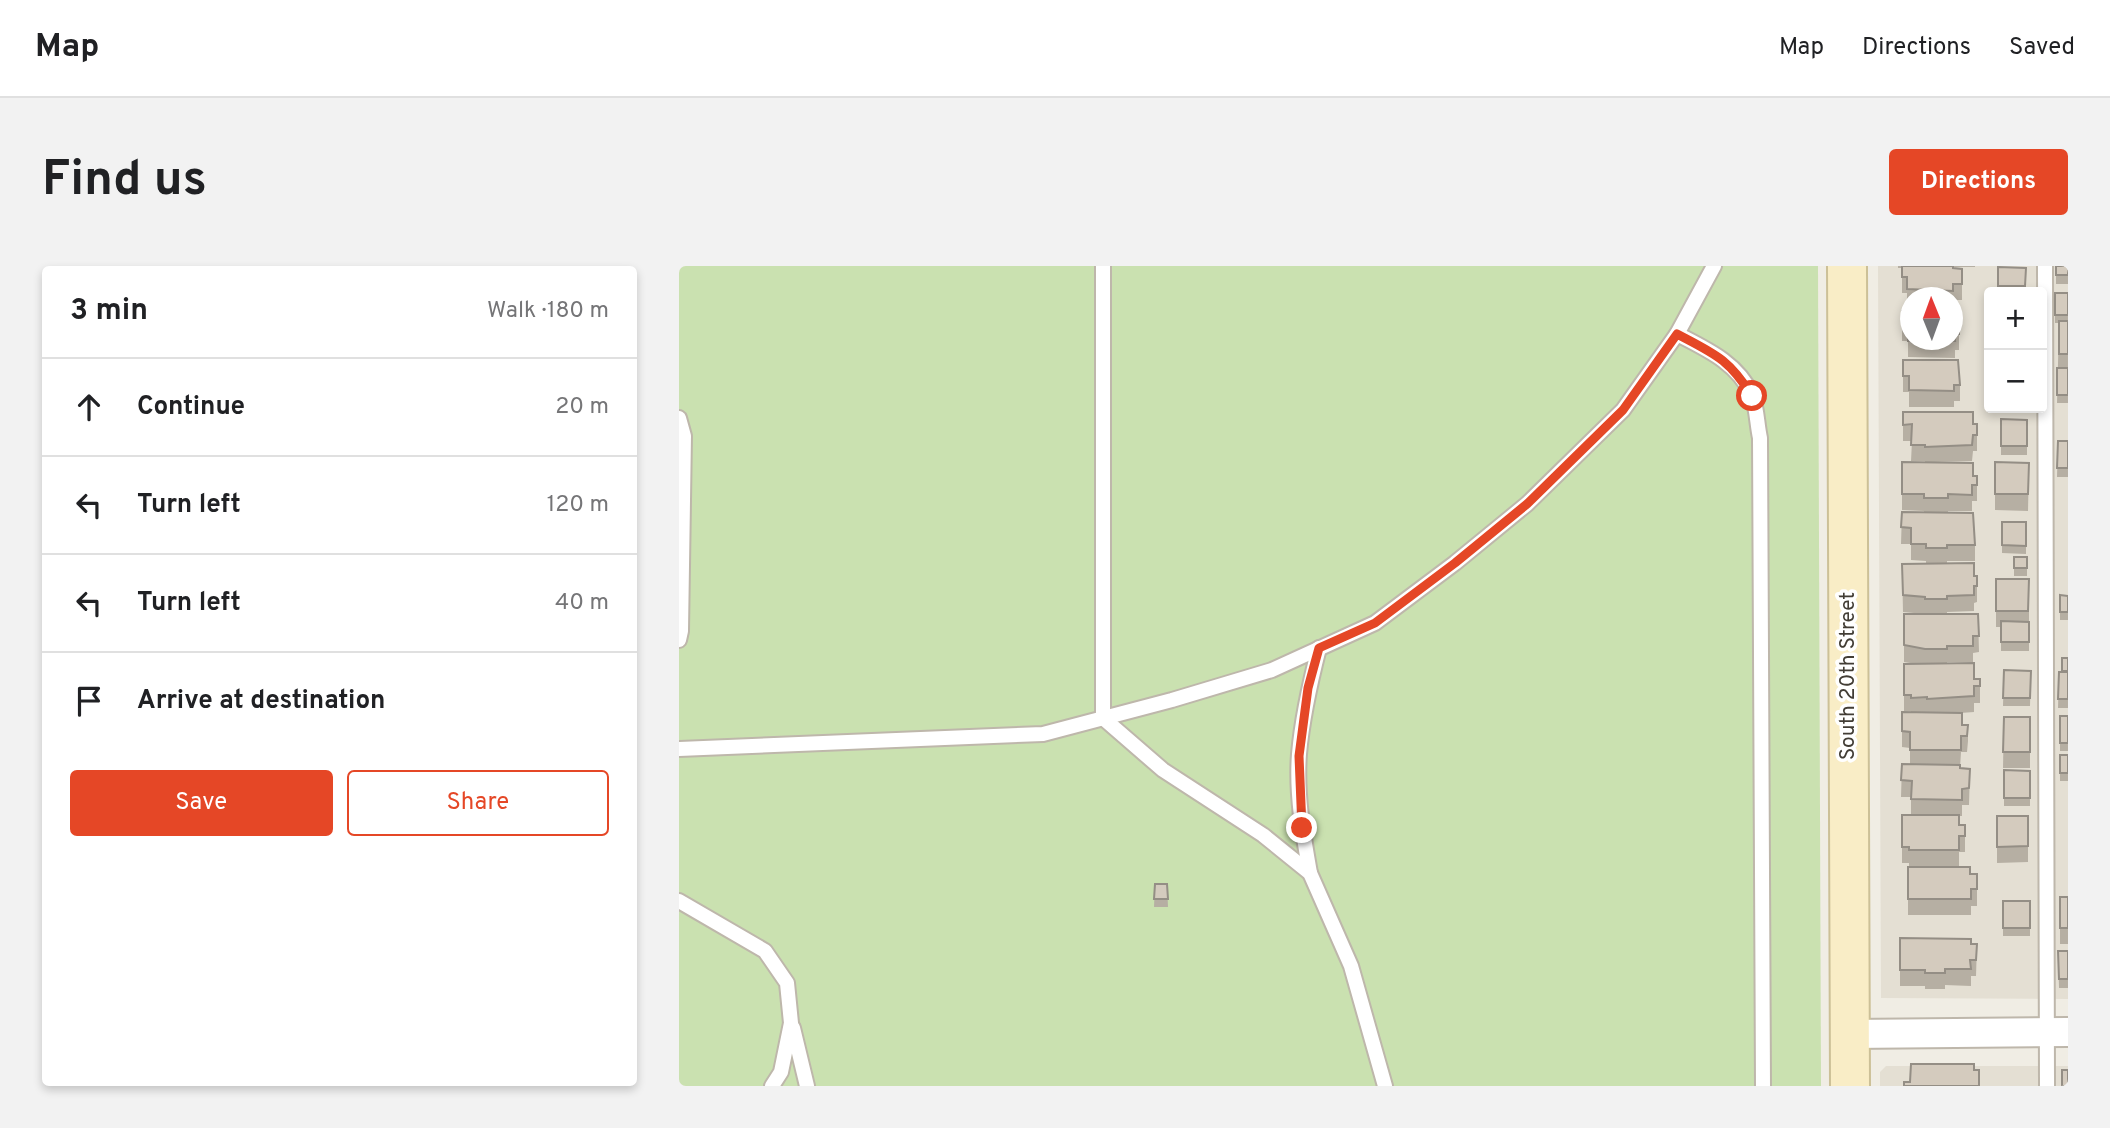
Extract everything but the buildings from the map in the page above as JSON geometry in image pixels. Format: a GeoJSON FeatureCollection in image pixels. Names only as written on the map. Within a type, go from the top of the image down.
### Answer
{"type":"FeatureCollection","features":[{"type":"Feature","properties":{"kind":"street","name":"South 20th Street"},"geometry":{"type":"LineString","coordinates":[[1847,266],[1850,1086]]}},
{"type":"Feature","properties":{"kind":"street"},"geometry":{"type":"LineString","coordinates":[[1850,1034],[2057,1032]]}},
{"type":"Feature","properties":{"kind":"lane"},"geometry":{"type":"LineString","coordinates":[[1104,266],[1103,718],[1163,769],[1263,835],[1310,873]]}},
{"type":"Feature","properties":{"kind":"lane"},"geometry":{"type":"LineString","coordinates":[[679,749],[1043,734],[1272,670],[1375,623],[1527,504],[1623,410],[1677,334],[1714,266]]}},
{"type":"Feature","properties":{"kind":"lane"},"geometry":{"type":"LineString","coordinates":[[2045,266],[2057,1032],[2047,1086]]}},
{"type":"Feature","properties":{"kind":"lane"},"geometry":{"type":"LineString","coordinates":[[1677,334],[1719,356],[1738,373],[1752,396],[1760,438],[1763,1086]]}},
{"type":"Feature","properties":{"kind":"lane"},"geometry":{"type":"LineString","coordinates":[[679,418],[684,436],[679,640]]}},
{"type":"Feature","properties":{"kind":"lane"},"geometry":{"type":"LineString","coordinates":[[1319,648],[1308,688],[1299,756],[1302,828],[1310,873],[1351,967],[1385,1086]]}},
{"type":"Feature","properties":{"kind":"lane"},"geometry":{"type":"LineString","coordinates":[[679,901],[765,951],[787,983],[792,1023],[807,1086]]}},
{"type":"Feature","properties":{"kind":"lane"},"geometry":{"type":"LineString","coordinates":[[772,1086],[781,1072],[792,1023]]}},
{"type":"Feature","properties":{"kind":"shaded area"},"geometry":{"type":"Polygon","coordinates":[[[1878,266],[2068,266],[2068,999],[1881,998],[1878,266]]]}},
{"type":"Feature","properties":{"kind":"shaded area"},"geometry":{"type":"Polygon","coordinates":[[[1886,1066],[2068,1066],[2068,1086],[1880,1086],[1880,1072],[1886,1066]]]}},
{"type":"Feature","properties":{"kind":"green space"},"geometry":{"type":"Polygon","coordinates":[[[679,266],[1818,266],[1821,1086],[679,1086],[679,266]]]}},
{"type":"Feature","properties":{"kind":"route"},"geometry":{"type":"LineString","coordinates":[[1302,828],[1299,756],[1308,688],[1319,648],[1375,623],[1527,504],[1623,410],[1677,334],[1719,356],[1738,373],[1752,396]]}}]}
